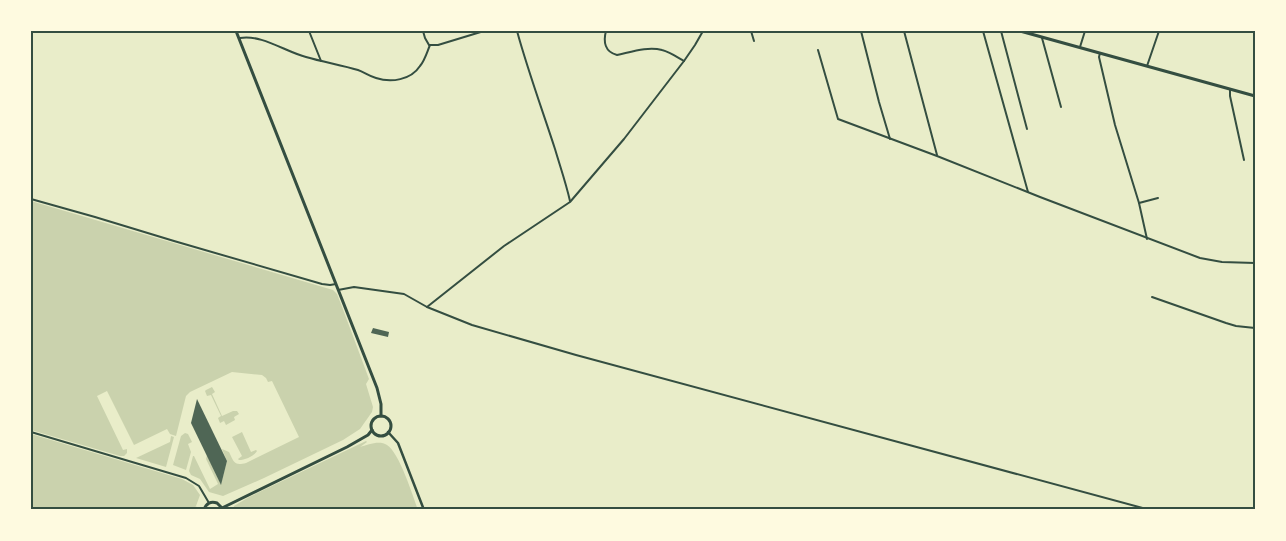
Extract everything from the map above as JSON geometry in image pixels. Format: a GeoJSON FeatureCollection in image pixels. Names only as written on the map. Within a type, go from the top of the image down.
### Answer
{"type":"FeatureCollection","features":[{"type":"Feature","properties":{"kind":"main road"},"geometry":{"type":"LineString","coordinates":[[236,31],[376,388],[381,404],[381,416]]}},
{"type":"Feature","properties":{"kind":"main road"},"geometry":{"type":"LineString","coordinates":[[1020,31],[1255,96]]}},
{"type":"Feature","properties":{"kind":"main road"},"geometry":{"type":"LineString","coordinates":[[204,510],[206,505],[214,502],[218,503],[222,509],[347,447],[368,435],[372,430],[372,422],[376,418],[381,416],[390,422],[391,426],[388,432],[381,436],[372,430]]}},
{"type":"Feature","properties":{"kind":"street"},"geometry":{"type":"LineString","coordinates":[[308,31],[321,61]]}},
{"type":"Feature","properties":{"kind":"street"},"geometry":{"type":"LineString","coordinates":[[423,31],[430,45]]}},
{"type":"Feature","properties":{"kind":"street"},"geometry":{"type":"LineString","coordinates":[[430,45],[438,45],[484,31]]}},
{"type":"Feature","properties":{"kind":"street"},"geometry":{"type":"LineString","coordinates":[[517,31],[567,186],[570,202]]}},
{"type":"Feature","properties":{"kind":"street"},"geometry":{"type":"LineString","coordinates":[[606,31],[604,39],[608,50],[612,54],[617,55],[659,49],[684,61]]}},
{"type":"Feature","properties":{"kind":"street"},"geometry":{"type":"LineString","coordinates":[[427,307],[504,246],[570,202],[624,138],[684,61],[696,45],[703,31]]}},
{"type":"Feature","properties":{"kind":"street"},"geometry":{"type":"LineString","coordinates":[[751,31],[754,41]]}},
{"type":"Feature","properties":{"kind":"street"},"geometry":{"type":"LineString","coordinates":[[861,31],[890,139]]}},
{"type":"Feature","properties":{"kind":"street"},"geometry":{"type":"LineString","coordinates":[[904,31],[937,156]]}},
{"type":"Feature","properties":{"kind":"street"},"geometry":{"type":"LineString","coordinates":[[983,31],[1028,192]]}},
{"type":"Feature","properties":{"kind":"street"},"geometry":{"type":"LineString","coordinates":[[1001,31],[1027,129]]}},
{"type":"Feature","properties":{"kind":"street"},"geometry":{"type":"LineString","coordinates":[[1080,47],[1085,31]]}},
{"type":"Feature","properties":{"kind":"street"},"geometry":{"type":"LineString","coordinates":[[1146,66],[1159,31]]}},
{"type":"Feature","properties":{"kind":"street"},"geometry":{"type":"LineString","coordinates":[[239,39],[251,37],[305,57],[388,80],[400,80],[411,76],[420,68],[430,45]]}},
{"type":"Feature","properties":{"kind":"street"},"geometry":{"type":"LineString","coordinates":[[1042,38],[1061,106]]}},
{"type":"Feature","properties":{"kind":"street"},"geometry":{"type":"LineString","coordinates":[[818,50],[838,119],[1200,258],[1222,262],[1255,263]]}},
{"type":"Feature","properties":{"kind":"street"},"geometry":{"type":"LineString","coordinates":[[1100,53],[1099,57],[1116,125],[1139,202],[1147,238]]}},
{"type":"Feature","properties":{"kind":"street"},"geometry":{"type":"LineString","coordinates":[[1230,89],[1244,160]]}},
{"type":"Feature","properties":{"kind":"street"},"geometry":{"type":"LineString","coordinates":[[1139,202],[1158,198]]}},
{"type":"Feature","properties":{"kind":"street"},"geometry":{"type":"LineString","coordinates":[[31,199],[322,284],[330,286],[336,284]]}},
{"type":"Feature","properties":{"kind":"street"},"geometry":{"type":"LineString","coordinates":[[338,290],[354,287],[404,294],[427,307],[472,325],[576,355],[1150,510]]}},
{"type":"Feature","properties":{"kind":"street"},"geometry":{"type":"LineString","coordinates":[[1152,297],[1226,323],[1255,328]]}},
{"type":"Feature","properties":{"kind":"street"},"geometry":{"type":"LineString","coordinates":[[31,432],[186,478],[198,486],[209,503]]}},
{"type":"Feature","properties":{"kind":"street"},"geometry":{"type":"LineString","coordinates":[[388,432],[398,444],[424,510]]}},
{"type":"Feature","properties":{"kind":"green space"},"geometry":{"type":"Polygon","coordinates":[[[31,201],[333,290],[337,294],[369,379],[366,384],[373,407],[372,412],[360,429],[343,440],[223,496],[209,492],[200,479],[191,475],[189,471],[193,456],[210,489],[218,484],[206,459],[207,455],[221,484],[227,461],[222,449],[229,452],[235,462],[242,464],[299,437],[272,381],[268,382],[262,375],[232,372],[190,392],[186,396],[176,436],[170,434],[167,429],[134,445],[107,391],[97,396],[123,450],[127,449],[127,453],[124,456],[31,430],[31,201]]]}},
{"type":"Feature","properties":{"kind":"green space"},"geometry":{"type":"Polygon","coordinates":[[[212,387],[215,392],[212,394],[222,416],[233,411],[237,411],[239,414],[234,417],[235,420],[226,425],[224,421],[220,423],[218,418],[221,416],[211,395],[207,396],[205,391],[212,387]]]}},
{"type":"Feature","properties":{"kind":"green space"},"geometry":{"type":"Polygon","coordinates":[[[242,432],[251,452],[257,451],[254,455],[239,460],[242,456],[232,437],[242,432]]]}},
{"type":"Feature","properties":{"kind":"green space"},"geometry":{"type":"Polygon","coordinates":[[[185,433],[188,434],[192,442],[188,444],[191,452],[186,470],[173,465],[181,436],[185,433]]]}},
{"type":"Feature","properties":{"kind":"green space"},"geometry":{"type":"Polygon","coordinates":[[[31,434],[182,479],[193,485],[200,495],[197,506],[194,510],[31,510],[31,434]]]}},
{"type":"Feature","properties":{"kind":"green space"},"geometry":{"type":"Polygon","coordinates":[[[171,436],[174,437],[166,467],[136,458],[170,442],[171,436]]]}},
{"type":"Feature","properties":{"kind":"green space"},"geometry":{"type":"Polygon","coordinates":[[[366,441],[360,447],[381,443],[392,449],[405,475],[418,510],[233,510],[234,506],[249,497],[366,441]]]}},
{"type":"Feature","properties":{"kind":"building"},"geometry":{"type":"Polygon","coordinates":[[[373,328],[389,332],[388,337],[371,333],[373,328]]]}},
{"type":"Feature","properties":{"kind":"building"},"geometry":{"type":"Polygon","coordinates":[[[197,399],[227,461],[221,485],[191,423],[197,399]]]}}]}
